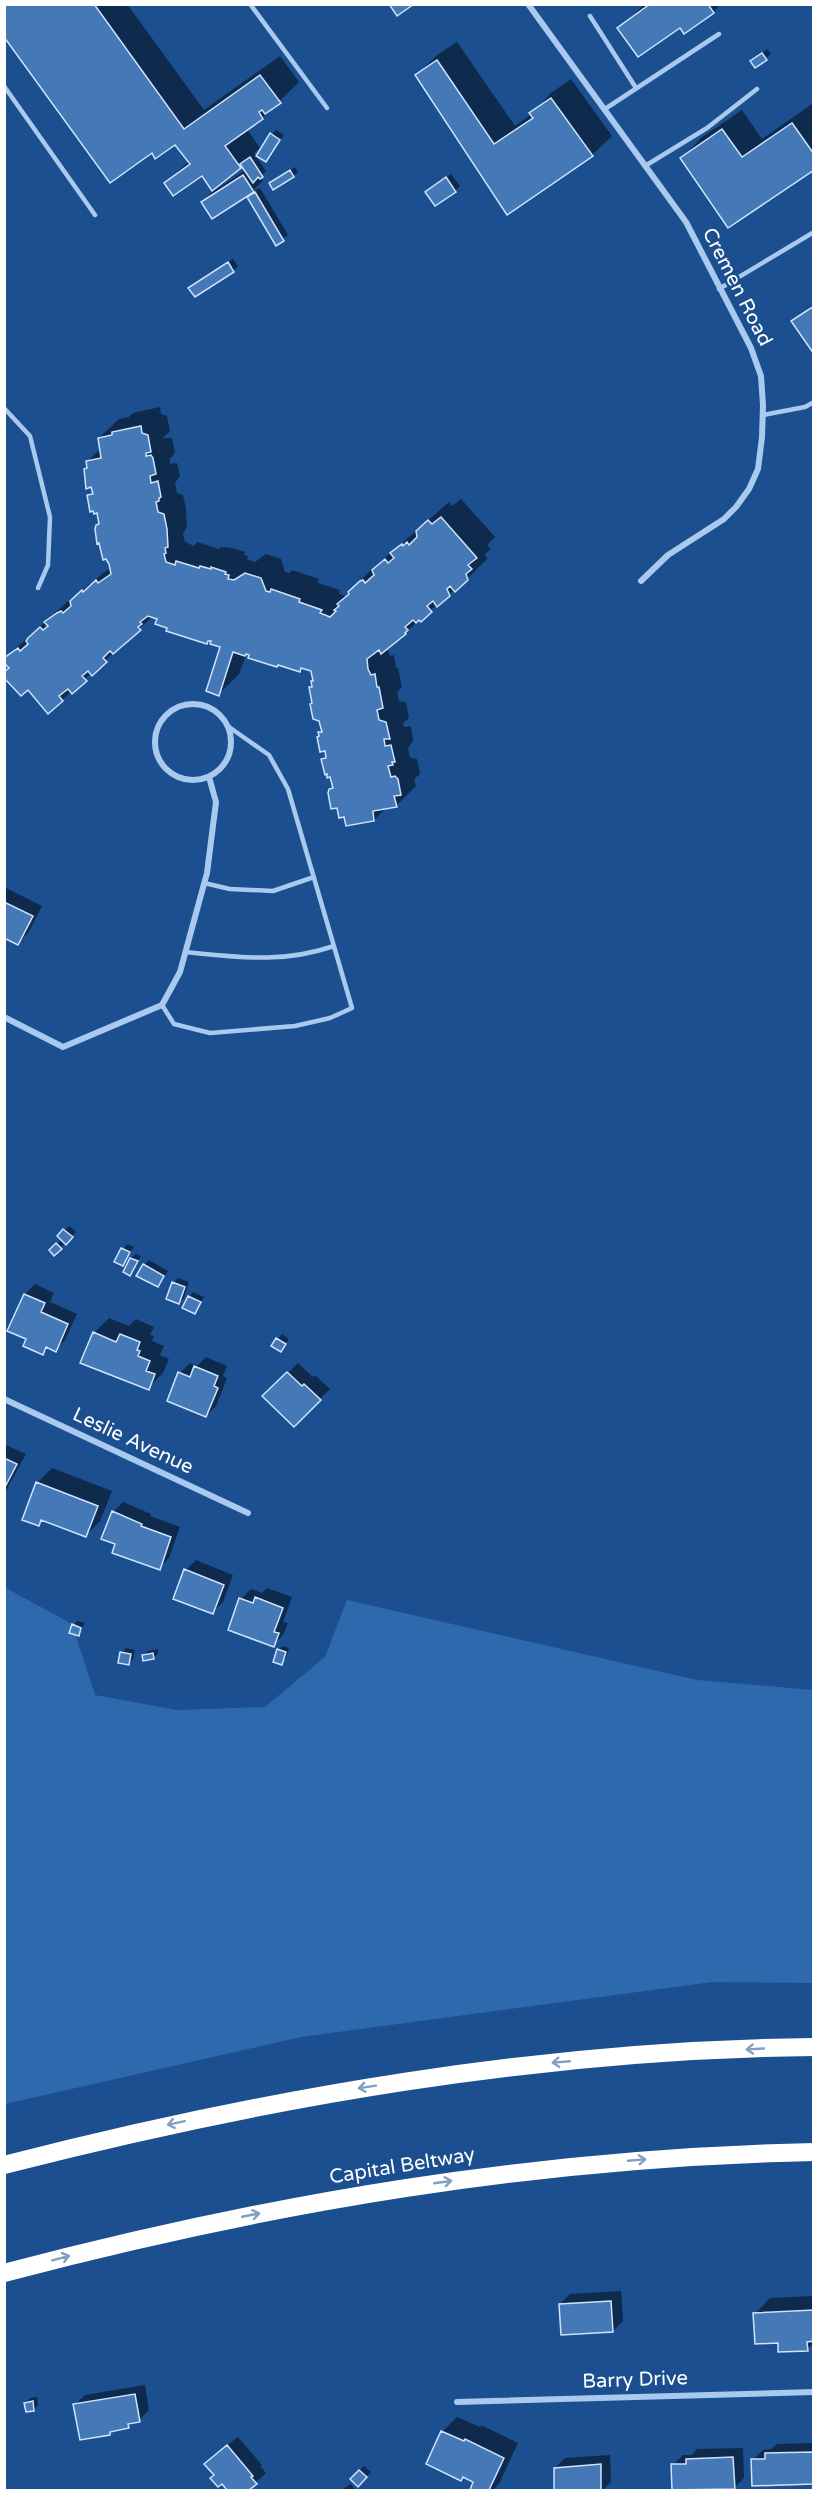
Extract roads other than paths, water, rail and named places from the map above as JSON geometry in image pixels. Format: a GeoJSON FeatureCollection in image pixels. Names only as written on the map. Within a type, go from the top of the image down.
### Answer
{"type":"FeatureCollection","features":[{"type":"Feature","properties":{"kind":"highway"},"geometry":{"type":"LineString","coordinates":[[4,2165],[106,2139],[239,2110],[394,2083],[500,2068],[637,2055],[813,2047]]}},
{"type":"Feature","properties":{"kind":"highway","name":"Capital Beltway"},"geometry":{"type":"LineString","coordinates":[[4,2273],[134,2240],[254,2214],[383,2190],[507,2173],[639,2159],[813,2151]]}},
{"type":"Feature","properties":{"kind":"street","name":"Cremen Road"},"geometry":{"type":"LineString","coordinates":[[528,4],[686,222],[751,348],[760,376],[763,414],[758,469],[749,489],[724,519],[668,555],[641,581]]}},
{"type":"Feature","properties":{"kind":"street"},"geometry":{"type":"LineString","coordinates":[[193,704],[207,707],[220,714],[229,727],[232,741],[229,756],[221,769],[209,777],[194,780],[179,778],[167,770],[158,757],[155,743],[158,728],[166,716],[178,707],[193,704]]}},
{"type":"Feature","properties":{"kind":"street"},"geometry":{"type":"LineString","coordinates":[[4,1017],[63,1047],[162,1005],[180,972],[204,883],[216,802],[209,777]]}},
{"type":"Feature","properties":{"kind":"street","name":"Leslie Avenue"},"geometry":{"type":"LineString","coordinates":[[4,1399],[248,1513]]}},
{"type":"Feature","properties":{"kind":"street","name":"Barry Drive"},"geometry":{"type":"LineString","coordinates":[[457,2402],[813,2392]]}},
{"type":"Feature","properties":{"kind":"lane"},"geometry":{"type":"LineString","coordinates":[[250,4],[327,108]]}},
{"type":"Feature","properties":{"kind":"lane"},"geometry":{"type":"LineString","coordinates":[[590,16],[636,88]]}},
{"type":"Feature","properties":{"kind":"lane"},"geometry":{"type":"LineString","coordinates":[[605,109],[719,34]]}},
{"type":"Feature","properties":{"kind":"lane"},"geometry":{"type":"LineString","coordinates":[[4,86],[94,215]]}},
{"type":"Feature","properties":{"kind":"lane"},"geometry":{"type":"LineString","coordinates":[[645,166],[706,128],[757,89]]}},
{"type":"Feature","properties":{"kind":"lane"},"geometry":{"type":"LineString","coordinates":[[719,288],[813,232]]}},
{"type":"Feature","properties":{"kind":"lane"},"geometry":{"type":"LineString","coordinates":[[763,414],[804,407],[813,402]]}},
{"type":"Feature","properties":{"kind":"lane"},"geometry":{"type":"LineString","coordinates":[[4,408],[30,435],[50,517],[48,565],[39,588]]}},
{"type":"Feature","properties":{"kind":"lane"},"geometry":{"type":"LineString","coordinates":[[162,1005],[174,1024],[210,1033],[295,1026],[330,1018],[352,1008],[288,789],[269,755],[229,727]]}},
{"type":"Feature","properties":{"kind":"lane"},"geometry":{"type":"LineString","coordinates":[[204,883],[230,889],[273,891],[314,877]]}},
{"type":"Feature","properties":{"kind":"lane"},"geometry":{"type":"LineString","coordinates":[[185,952],[263,959],[310,954],[334,946]]}}]}
